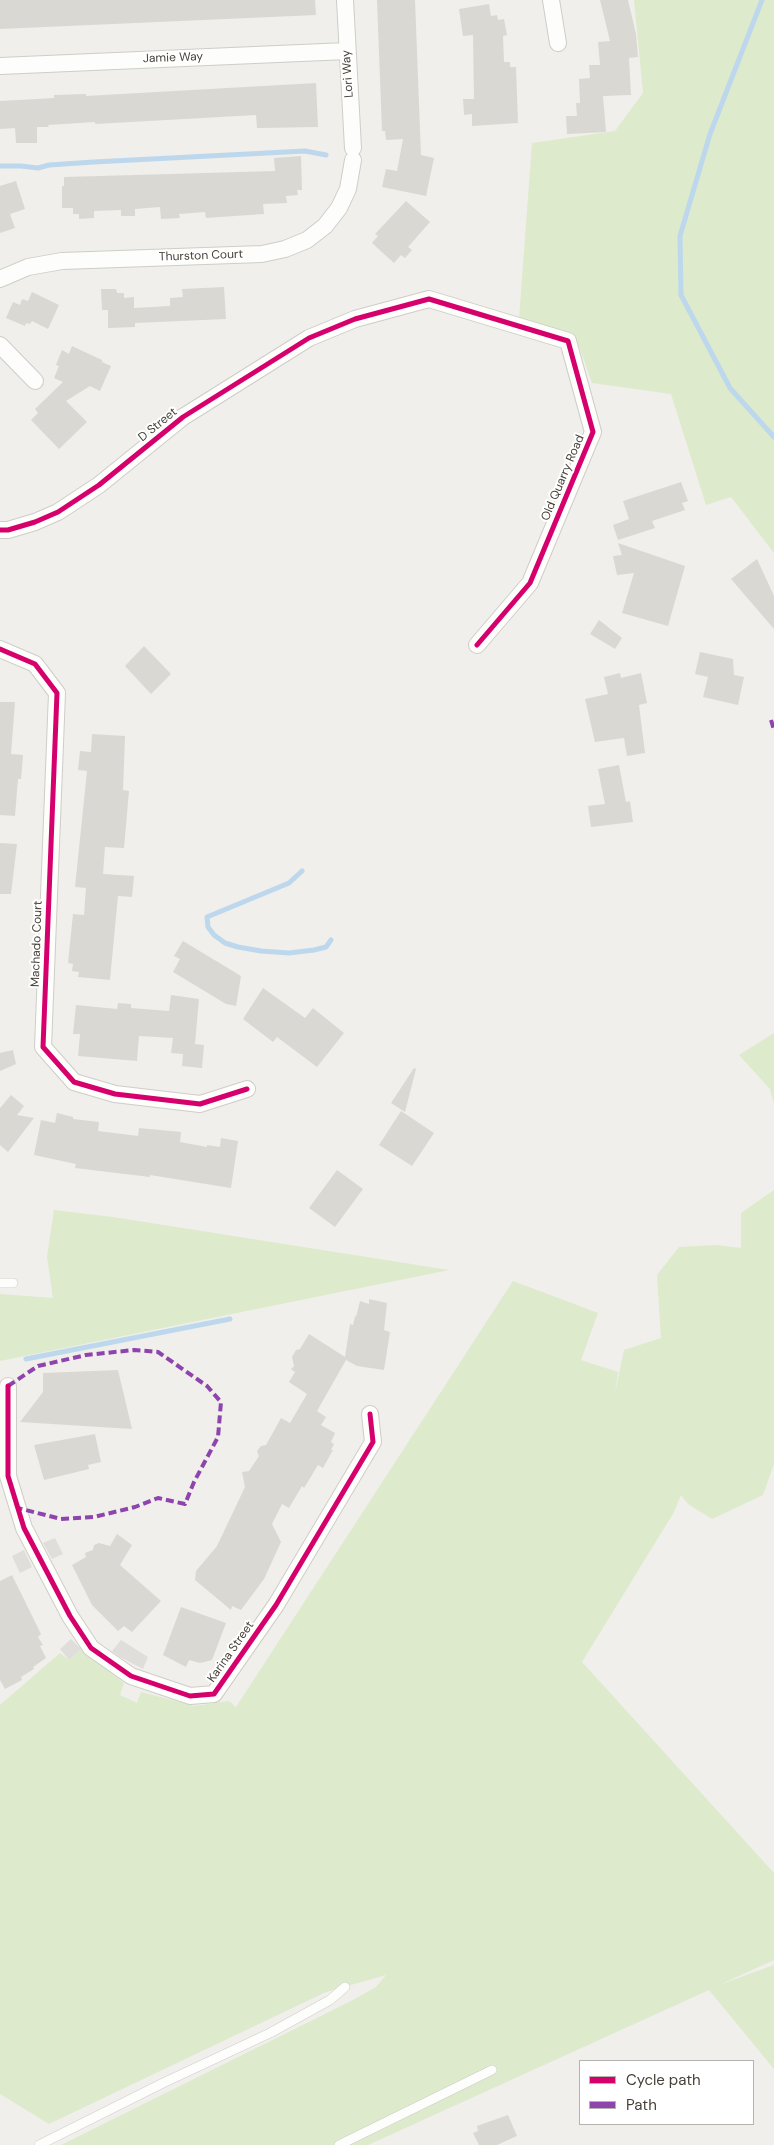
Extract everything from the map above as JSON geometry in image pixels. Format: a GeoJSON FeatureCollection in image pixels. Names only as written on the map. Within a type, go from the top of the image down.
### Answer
{"type":"FeatureCollection","features":[{"type":"Feature","properties":{"kind":"street","name":"Lori Way"},"geometry":{"type":"LineString","coordinates":[[345,0],[353,154]]}},
{"type":"Feature","properties":{"kind":"street"},"geometry":{"type":"LineString","coordinates":[[551,0],[558,43]]}},
{"type":"Feature","properties":{"kind":"street","name":"Jamie Way"},"geometry":{"type":"LineString","coordinates":[[0,66],[347,51]]}},
{"type":"Feature","properties":{"kind":"street","name":"Thurston Court"},"geometry":{"type":"LineString","coordinates":[[0,279],[28,267],[62,261],[262,254],[285,249],[306,240],[319,230],[339,208],[348,189],[353,154]]}},
{"type":"Feature","properties":{"kind":"street","name":"Old Quarry Road"},"geometry":{"type":"LineString","coordinates":[[355,319],[429,299],[568,341],[594,432],[530,583],[477,645]]}},
{"type":"Feature","properties":{"kind":"street","name":"D Street"},"geometry":{"type":"LineString","coordinates":[[0,530],[8,530],[35,522],[58,512],[99,486],[184,417],[309,338],[355,319]]}},
{"type":"Feature","properties":{"kind":"street"},"geometry":{"type":"LineString","coordinates":[[0,345],[35,381]]}},
{"type":"Feature","properties":{"kind":"street","name":"Machado Court"},"geometry":{"type":"LineString","coordinates":[[0,649],[35,664],[57,693],[43,1047],[74,1082],[115,1094],[200,1104],[247,1089]]}},
{"type":"Feature","properties":{"kind":"street","name":"Karina Street"},"geometry":{"type":"LineString","coordinates":[[8,1386],[4,1477],[24,1528],[70,1616],[91,1648],[131,1676],[190,1696],[214,1694],[276,1606],[373,1442],[370,1414]]}},
{"type":"Feature","properties":{"kind":"lane"},"geometry":{"type":"LineString","coordinates":[[0,1283],[13,1283]]}},
{"type":"Feature","properties":{"kind":"lane"},"geometry":{"type":"LineString","coordinates":[[39,2145],[163,2083],[270,2033],[330,2000],[345,1987]]}},
{"type":"Feature","properties":{"kind":"lane"},"geometry":{"type":"LineString","coordinates":[[339,2145],[492,2070]]}},
{"type":"Feature","properties":{"kind":"green space"},"geometry":{"type":"Polygon","coordinates":[[[634,0],[774,0],[774,553],[731,497],[706,505],[671,394],[592,383],[576,337],[519,319],[532,143],[615,131],[643,93],[634,0]]]}},
{"type":"Feature","properties":{"kind":"green space"},"geometry":{"type":"Polygon","coordinates":[[[774,1033],[774,1103],[770,1089],[739,1055],[774,1033]]]}},
{"type":"Feature","properties":{"kind":"green space"},"geometry":{"type":"Polygon","coordinates":[[[774,1190],[774,1464],[763,1495],[712,1519],[688,1504],[681,1495],[674,1512],[582,1662],[774,1873],[774,1960],[719,1985],[774,1965],[774,2069],[709,1990],[368,2145],[61,2145],[353,2000],[376,1987],[386,1975],[326,1992],[49,2124],[0,2094],[0,1705],[60,1653],[69,1660],[81,1649],[124,1683],[120,1695],[137,1703],[141,1692],[194,1706],[229,1701],[236,1707],[513,1281],[598,1313],[581,1360],[618,1372],[615,1393],[624,1350],[661,1338],[657,1275],[679,1247],[716,1245],[741,1248],[741,1213],[774,1190]]]}},
{"type":"Feature","properties":{"kind":"green space"},"geometry":{"type":"Polygon","coordinates":[[[54,1210],[113,1217],[449,1270],[0,1361],[0,1294],[53,1298],[47,1257],[54,1210]]]}},
{"type":"Feature","properties":{"kind":"shaded area"},"geometry":{"type":"Polygon","coordinates":[[[55,1538],[63,1554],[52,1559],[43,1543],[55,1538]]]}},
{"type":"Feature","properties":{"kind":"shaded area"},"geometry":{"type":"Polygon","coordinates":[[[24,1550],[32,1567],[20,1573],[12,1556],[24,1550]]]}},
{"type":"Feature","properties":{"kind":"shaded area"},"geometry":{"type":"Polygon","coordinates":[[[71,1639],[81,1649],[69,1660],[60,1649],[71,1639]]]}},
{"type":"Feature","properties":{"kind":"shaded area"},"geometry":{"type":"Polygon","coordinates":[[[121,1640],[148,1657],[143,1669],[112,1651],[121,1640]]]}},
{"type":"Feature","properties":{"kind":"building"},"geometry":{"type":"Polygon","coordinates":[[[0,0],[315,0],[316,15],[0,29],[0,0]]]}},
{"type":"Feature","properties":{"kind":"building"},"geometry":{"type":"Polygon","coordinates":[[[377,0],[415,0],[421,155],[434,158],[426,196],[382,187],[386,169],[397,171],[403,139],[386,140],[385,131],[382,131],[377,0]]]}},
{"type":"Feature","properties":{"kind":"building"},"geometry":{"type":"Polygon","coordinates":[[[600,0],[628,0],[636,34],[638,57],[629,58],[631,95],[603,96],[606,132],[567,134],[566,116],[577,116],[576,103],[580,103],[579,79],[590,78],[589,65],[600,65],[598,42],[610,41],[600,0]]]}},
{"type":"Feature","properties":{"kind":"building"},"geometry":{"type":"Polygon","coordinates":[[[489,4],[491,16],[497,15],[498,20],[504,19],[507,35],[503,36],[504,62],[510,62],[510,67],[516,67],[518,123],[472,126],[472,114],[464,115],[463,99],[474,99],[473,35],[463,36],[459,9],[489,4]]]}},
{"type":"Feature","properties":{"kind":"building"},"geometry":{"type":"Polygon","coordinates":[[[316,83],[318,127],[257,128],[256,115],[95,124],[95,122],[37,127],[37,143],[16,143],[15,128],[0,129],[0,101],[54,98],[54,95],[86,94],[86,96],[316,83]]]}},
{"type":"Feature","properties":{"kind":"building"},"geometry":{"type":"Polygon","coordinates":[[[301,156],[302,190],[297,190],[298,195],[286,196],[287,203],[263,204],[264,214],[206,218],[205,212],[179,214],[180,218],[161,219],[160,207],[135,209],[135,216],[121,216],[121,210],[94,211],[94,218],[79,219],[79,214],[73,214],[73,208],[62,208],[64,177],[275,171],[274,158],[301,156]]]}},
{"type":"Feature","properties":{"kind":"building"},"geometry":{"type":"Polygon","coordinates":[[[16,181],[25,209],[10,214],[15,228],[0,233],[0,186],[16,181]]]}},
{"type":"Feature","properties":{"kind":"building"},"geometry":{"type":"Polygon","coordinates":[[[406,201],[430,222],[408,247],[412,250],[405,258],[401,255],[394,263],[372,243],[378,236],[375,234],[406,201]]]}},
{"type":"Feature","properties":{"kind":"building"},"geometry":{"type":"Polygon","coordinates":[[[224,287],[226,319],[135,323],[135,327],[108,328],[108,310],[102,310],[101,289],[116,289],[117,293],[124,293],[124,298],[134,297],[134,308],[170,306],[170,298],[183,297],[182,289],[224,287]]]}},
{"type":"Feature","properties":{"kind":"building"},"geometry":{"type":"Polygon","coordinates":[[[32,292],[59,305],[48,329],[32,321],[30,324],[26,323],[25,326],[6,318],[13,302],[20,305],[22,299],[28,301],[32,292]]]}},
{"type":"Feature","properties":{"kind":"building"},"geometry":{"type":"Polygon","coordinates":[[[72,346],[111,366],[100,391],[90,386],[66,401],[87,422],[59,449],[31,420],[38,413],[35,409],[63,382],[54,378],[59,366],[56,365],[62,350],[69,354],[72,346]]]}},
{"type":"Feature","properties":{"kind":"building"},"geometry":{"type":"Polygon","coordinates":[[[681,482],[688,501],[682,503],[685,510],[652,521],[655,528],[618,540],[613,525],[629,519],[623,501],[681,482]]]}},
{"type":"Feature","properties":{"kind":"building"},"geometry":{"type":"Polygon","coordinates":[[[618,543],[685,566],[668,626],[622,613],[634,573],[617,575],[613,556],[622,555],[618,543]]]}},
{"type":"Feature","properties":{"kind":"building"},"geometry":{"type":"Polygon","coordinates":[[[757,559],[774,596],[774,629],[731,579],[757,559]]]}},
{"type":"Feature","properties":{"kind":"building"},"geometry":{"type":"Polygon","coordinates":[[[599,620],[622,638],[615,649],[590,634],[599,620]]]}},
{"type":"Feature","properties":{"kind":"building"},"geometry":{"type":"Polygon","coordinates":[[[144,646],[171,674],[151,694],[125,666],[144,646]]]}},
{"type":"Feature","properties":{"kind":"building"},"geometry":{"type":"Polygon","coordinates":[[[700,652],[733,659],[734,675],[744,677],[738,705],[703,697],[708,677],[695,674],[700,652]]]}},
{"type":"Feature","properties":{"kind":"building"},"geometry":{"type":"Polygon","coordinates":[[[620,673],[621,678],[641,673],[647,703],[639,705],[645,753],[627,756],[624,738],[595,742],[585,699],[608,694],[604,677],[620,673]]]}},
{"type":"Feature","properties":{"kind":"building"},"geometry":{"type":"Polygon","coordinates":[[[0,702],[15,702],[11,754],[23,755],[21,779],[18,779],[15,816],[0,815],[0,702]]]}},
{"type":"Feature","properties":{"kind":"building"},"geometry":{"type":"Polygon","coordinates":[[[92,734],[125,736],[123,790],[129,791],[124,848],[105,847],[103,874],[134,876],[132,897],[118,896],[110,980],[78,977],[79,972],[72,971],[73,964],[68,963],[73,914],[84,915],[86,888],[75,887],[87,771],[78,770],[80,751],[91,752],[92,734]]]}},
{"type":"Feature","properties":{"kind":"building"},"geometry":{"type":"Polygon","coordinates":[[[619,765],[626,802],[630,801],[633,822],[591,827],[588,806],[605,804],[598,769],[619,765]]]}},
{"type":"Feature","properties":{"kind":"building"},"geometry":{"type":"Polygon","coordinates":[[[0,843],[17,844],[11,894],[0,894],[0,843]]]}},
{"type":"Feature","properties":{"kind":"building"},"geometry":{"type":"Polygon","coordinates":[[[183,941],[241,976],[236,1006],[226,1004],[173,972],[180,959],[174,956],[183,941]]]}},
{"type":"Feature","properties":{"kind":"building"},"geometry":{"type":"Polygon","coordinates":[[[263,988],[305,1018],[313,1008],[344,1033],[317,1067],[277,1037],[273,1042],[243,1019],[263,988]]]}},
{"type":"Feature","properties":{"kind":"building"},"geometry":{"type":"Polygon","coordinates":[[[171,995],[199,999],[195,1044],[204,1045],[202,1068],[182,1066],[183,1054],[171,1053],[173,1038],[139,1036],[137,1061],[78,1056],[80,1034],[73,1034],[76,1005],[117,1009],[118,1003],[131,1004],[131,1008],[169,1011],[171,995]]]}},
{"type":"Feature","properties":{"kind":"building"},"geometry":{"type":"Polygon","coordinates":[[[13,1050],[16,1064],[0,1071],[0,1053],[13,1050]]]}},
{"type":"Feature","properties":{"kind":"building"},"geometry":{"type":"Polygon","coordinates":[[[414,1068],[416,1069],[405,1112],[391,1103],[414,1068]]]}},
{"type":"Feature","properties":{"kind":"building"},"geometry":{"type":"Polygon","coordinates":[[[11,1095],[24,1106],[17,1115],[34,1118],[8,1152],[0,1145],[0,1108],[11,1095]]]}},
{"type":"Feature","properties":{"kind":"building"},"geometry":{"type":"Polygon","coordinates":[[[401,1111],[434,1133],[412,1166],[379,1145],[401,1111]]]}},
{"type":"Feature","properties":{"kind":"building"},"geometry":{"type":"Polygon","coordinates":[[[57,1113],[73,1117],[73,1119],[99,1122],[98,1131],[138,1136],[139,1128],[181,1132],[180,1142],[207,1147],[207,1145],[220,1147],[221,1138],[238,1141],[231,1188],[150,1175],[150,1177],[75,1168],[76,1164],[34,1155],[41,1120],[55,1123],[57,1113]]]}},
{"type":"Feature","properties":{"kind":"building"},"geometry":{"type":"Polygon","coordinates":[[[337,1170],[363,1189],[335,1227],[309,1208],[337,1170]]]}},
{"type":"Feature","properties":{"kind":"building"},"geometry":{"type":"Polygon","coordinates":[[[369,1299],[387,1303],[384,1330],[390,1332],[384,1370],[357,1366],[346,1360],[317,1411],[326,1417],[321,1425],[335,1433],[331,1442],[334,1444],[331,1450],[333,1450],[323,1468],[318,1465],[304,1488],[302,1486],[289,1508],[282,1504],[272,1524],[281,1542],[264,1579],[241,1610],[232,1606],[231,1610],[195,1580],[196,1571],[217,1546],[245,1487],[242,1472],[249,1471],[259,1456],[257,1451],[261,1446],[266,1445],[281,1418],[290,1423],[307,1394],[289,1382],[295,1372],[291,1369],[294,1366],[292,1357],[296,1350],[300,1349],[309,1334],[345,1357],[350,1324],[353,1325],[360,1301],[369,1304],[369,1299]]]}},
{"type":"Feature","properties":{"kind":"building"},"geometry":{"type":"Polygon","coordinates":[[[118,1370],[132,1429],[20,1422],[43,1392],[43,1373],[118,1370]]]}},
{"type":"Feature","properties":{"kind":"building"},"geometry":{"type":"Polygon","coordinates":[[[95,1434],[101,1462],[88,1465],[89,1469],[44,1480],[34,1445],[95,1434]]]}},
{"type":"Feature","properties":{"kind":"building"},"geometry":{"type":"Polygon","coordinates":[[[117,1534],[132,1545],[120,1565],[161,1601],[132,1632],[124,1626],[118,1631],[92,1605],[72,1565],[86,1557],[85,1553],[93,1550],[94,1545],[99,1543],[110,1546],[117,1534]]]}},
{"type":"Feature","properties":{"kind":"building"},"geometry":{"type":"Polygon","coordinates":[[[12,1575],[41,1634],[38,1637],[43,1645],[40,1646],[46,1658],[21,1677],[22,1680],[5,1689],[0,1680],[0,1581],[12,1575]]]}},
{"type":"Feature","properties":{"kind":"building"},"geometry":{"type":"Polygon","coordinates":[[[181,1607],[226,1623],[212,1660],[200,1663],[189,1660],[186,1667],[163,1655],[181,1607]]]}},
{"type":"Feature","properties":{"kind":"building"},"geometry":{"type":"Polygon","coordinates":[[[508,2115],[517,2136],[497,2145],[479,2145],[473,2133],[478,2131],[477,2126],[508,2115]]]}},
{"type":"Feature","properties":{"kind":"waterway"},"geometry":{"type":"LineString","coordinates":[[762,0],[710,134],[680,236],[681,295],[730,388],[774,437]]}},
{"type":"Feature","properties":{"kind":"waterway"},"geometry":{"type":"LineString","coordinates":[[0,166],[38,168],[49,165],[94,162],[305,151],[326,155]]}},
{"type":"Feature","properties":{"kind":"waterway"},"geometry":{"type":"LineString","coordinates":[[302,871],[289,883],[207,917],[208,927],[214,935],[225,943],[261,951],[289,953],[314,950],[326,947],[331,940]]}},
{"type":"Feature","properties":{"kind":"waterway"},"geometry":{"type":"LineString","coordinates":[[26,1359],[230,1319]]}},
{"type":"Feature","properties":{"kind":"marked path"},"geometry":{"type":"LineString","coordinates":[[771,720],[774,730]]}},
{"type":"Feature","properties":{"kind":"marked path"},"geometry":{"type":"LineString","coordinates":[[8,1386],[38,1366],[86,1355],[134,1350],[158,1352],[207,1386],[221,1402],[218,1437],[194,1482],[185,1504],[158,1498],[135,1507],[94,1517],[61,1519],[18,1508]]}},
{"type":"Feature","properties":{"kind":"cycle path"},"geometry":{"type":"LineString","coordinates":[[0,530],[8,530],[35,522],[58,512],[99,485],[183,417],[309,338],[355,319],[429,299],[568,341],[593,432],[530,583],[477,645]]}},
{"type":"Feature","properties":{"kind":"cycle path"},"geometry":{"type":"LineString","coordinates":[[0,649],[35,664],[57,693],[43,1047],[74,1082],[115,1094],[200,1104],[247,1089]]}},
{"type":"Feature","properties":{"kind":"cycle path"},"geometry":{"type":"LineString","coordinates":[[8,1386],[8,1476],[24,1528],[70,1616],[91,1648],[131,1676],[190,1696],[214,1694],[276,1605],[373,1442],[370,1414]]}}]}
